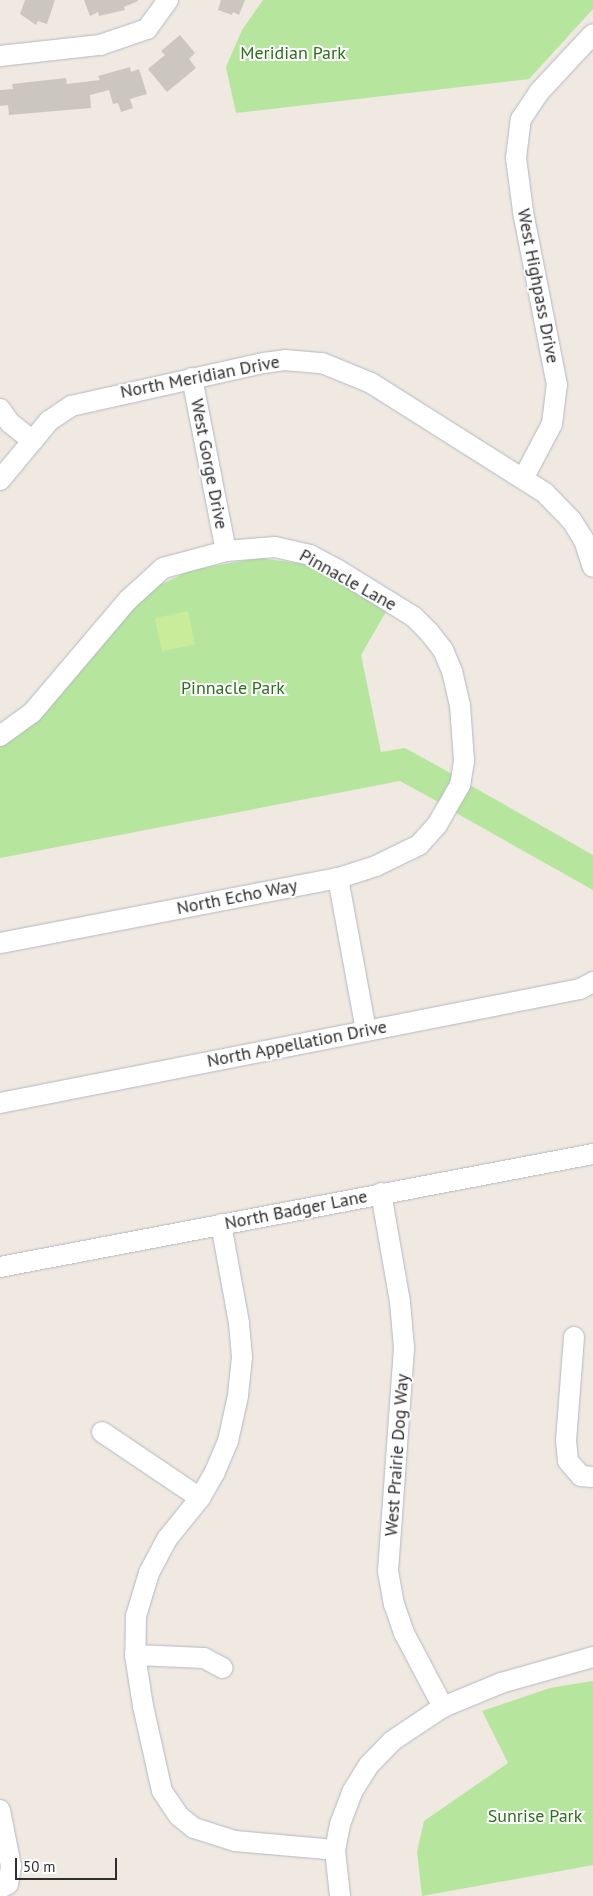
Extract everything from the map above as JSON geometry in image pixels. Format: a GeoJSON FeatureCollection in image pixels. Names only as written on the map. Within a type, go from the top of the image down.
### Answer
{"type":"FeatureCollection","features":[{"type":"Feature","properties":{"kind":"street"},"geometry":{"type":"LineString","coordinates":[[0,56],[100,45],[146,29],[168,0]]}},
{"type":"Feature","properties":{"kind":"street","name":"West Highpass Drive"},"geometry":{"type":"LineString","coordinates":[[524,478],[547,438],[557,401],[557,385],[523,211],[516,158],[521,119],[539,92],[593,34]]}},
{"type":"Feature","properties":{"kind":"street","name":"North Meridian Drive"},"geometry":{"type":"LineString","coordinates":[[0,480],[49,421],[71,406],[192,378],[285,360],[322,363],[371,383],[545,493],[572,521],[584,540],[593,568]]}},
{"type":"Feature","properties":{"kind":"street","name":"West Gorge Drive"},"geometry":{"type":"LineString","coordinates":[[192,378],[226,551]]}},
{"type":"Feature","properties":{"kind":"street"},"geometry":{"type":"LineString","coordinates":[[0,409],[10,423],[33,441]]}},
{"type":"Feature","properties":{"kind":"street","name":"Pinnacle Lane"},"geometry":{"type":"LineString","coordinates":[[0,736],[32,713],[145,582],[163,568],[226,551],[275,547],[310,555],[414,617],[443,650],[452,671],[464,736],[460,785],[450,806]]}},
{"type":"Feature","properties":{"kind":"street","name":"North Echo Way"},"geometry":{"type":"LineString","coordinates":[[0,943],[338,878],[376,866],[419,845],[450,806]]}},
{"type":"Feature","properties":{"kind":"street"},"geometry":{"type":"LineString","coordinates":[[338,878],[366,1030]]}},
{"type":"Feature","properties":{"kind":"street","name":"North Appellation Drive"},"geometry":{"type":"LineString","coordinates":[[0,1103],[580,989],[593,982]]}},
{"type":"Feature","properties":{"kind":"street","name":"North Badger Lane"},"geometry":{"type":"LineString","coordinates":[[0,1267],[593,1154]]}},
{"type":"Feature","properties":{"kind":"street","name":"West Prairie Dog Way"},"geometry":{"type":"LineString","coordinates":[[381,1193],[400,1302],[404,1348],[388,1571],[394,1604],[404,1633],[442,1707]]}},
{"type":"Feature","properties":{"kind":"street"},"geometry":{"type":"LineString","coordinates":[[222,1224],[242,1358],[228,1440],[200,1498],[168,1539],[149,1573],[136,1616],[135,1655],[162,1791],[179,1816],[194,1828],[236,1841],[335,1850]]}},
{"type":"Feature","properties":{"kind":"street"},"geometry":{"type":"LineString","coordinates":[[574,1337],[566,1441],[568,1461],[581,1476],[593,1477]]}},
{"type":"Feature","properties":{"kind":"street"},"geometry":{"type":"LineString","coordinates":[[102,1432],[200,1498]]}},
{"type":"Feature","properties":{"kind":"street"},"geometry":{"type":"LineString","coordinates":[[135,1655],[204,1658],[223,1668]]}},
{"type":"Feature","properties":{"kind":"street"},"geometry":{"type":"LineString","coordinates":[[340,1896],[335,1850],[340,1824],[352,1792],[369,1765],[392,1741],[442,1707],[501,1683],[593,1657]]}},
{"type":"Feature","properties":{"kind":"street"},"geometry":{"type":"LineString","coordinates":[[0,1810],[11,1866],[4,1886]]}},
{"type":"Feature","properties":{"kind":"green space","name":"Meridian Park"},"geometry":{"type":"Polygon","coordinates":[[[263,0],[593,0],[593,9],[529,79],[236,113],[226,67],[242,30],[263,0]]]}},
{"type":"Feature","properties":{"kind":"green space","name":"Pinnacle Park"},"geometry":{"type":"Polygon","coordinates":[[[259,558],[305,564],[387,610],[361,655],[381,752],[405,748],[454,775],[442,804],[400,781],[0,858],[0,743],[134,606],[158,586],[191,570],[259,558]]]}},
{"type":"Feature","properties":{"kind":"green space"},"geometry":{"type":"Polygon","coordinates":[[[188,611],[195,644],[162,651],[155,618],[188,611]]]}},
{"type":"Feature","properties":{"kind":"green space"},"geometry":{"type":"Polygon","coordinates":[[[468,784],[593,855],[593,890],[456,813],[468,784]]]}},
{"type":"Feature","properties":{"kind":"green space","name":"Sunrise Park"},"geometry":{"type":"Polygon","coordinates":[[[593,1681],[593,1865],[422,1896],[417,1852],[424,1821],[508,1763],[482,1711],[550,1688],[593,1681]]]}},
{"type":"Feature","properties":{"kind":"building"},"geometry":{"type":"Polygon","coordinates":[[[25,0],[55,0],[47,24],[38,21],[36,25],[20,14],[25,0]]]}},
{"type":"Feature","properties":{"kind":"building"},"geometry":{"type":"Polygon","coordinates":[[[84,0],[138,1],[124,7],[125,10],[99,16],[98,12],[90,16],[84,0]]]}},
{"type":"Feature","properties":{"kind":"building"},"geometry":{"type":"Polygon","coordinates":[[[221,0],[245,0],[239,15],[233,12],[232,15],[218,10],[221,0]]]}},
{"type":"Feature","properties":{"kind":"building"},"geometry":{"type":"Polygon","coordinates":[[[180,35],[195,53],[189,59],[196,68],[167,92],[148,69],[165,55],[161,51],[180,35]]]}},
{"type":"Feature","properties":{"kind":"building"},"geometry":{"type":"Polygon","coordinates":[[[130,67],[131,72],[139,69],[147,94],[130,99],[133,108],[121,112],[118,103],[113,104],[109,90],[90,95],[91,108],[9,115],[8,105],[0,106],[0,90],[13,89],[12,84],[66,78],[67,84],[100,80],[98,76],[130,67]]]}}]}
